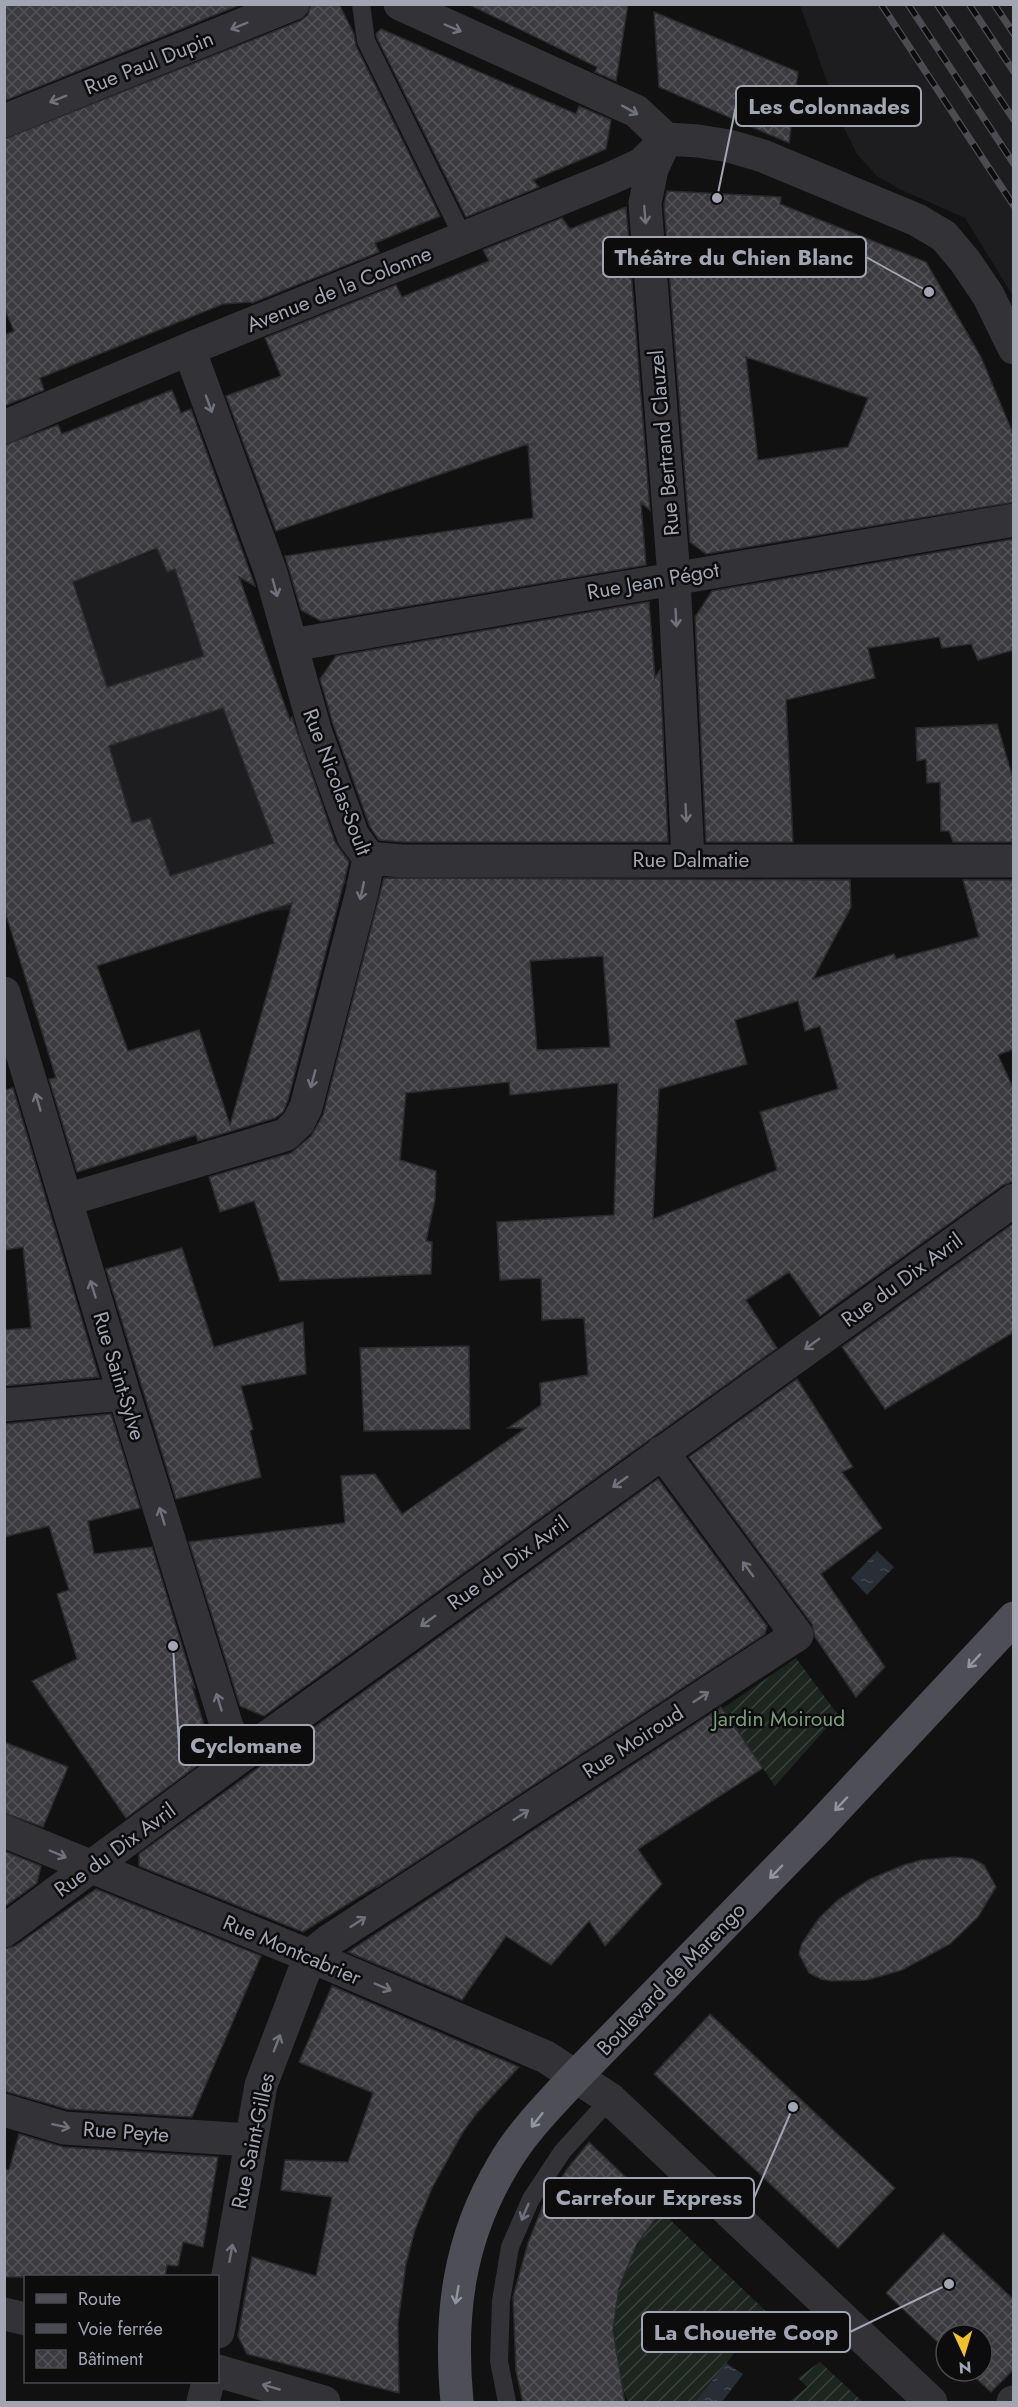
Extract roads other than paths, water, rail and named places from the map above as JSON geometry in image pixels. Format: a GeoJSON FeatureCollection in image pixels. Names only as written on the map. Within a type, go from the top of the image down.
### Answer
{"type":"FeatureCollection","features":[{"type":"Feature","properties":{"kind":"main road","name":"Boulevard de Marengo"},"geometry":{"type":"LineString","coordinates":[[457,2403],[454,2370],[454,2313],[463,2260],[479,2211],[503,2164],[542,2113],[576,2076],[816,1830],[1014,1618]]}},
{"type":"Feature","properties":{"kind":"street","name":"Rue Paul Dupin"},"geometry":{"type":"LineString","coordinates":[[4,121],[293,4]]}},
{"type":"Feature","properties":{"kind":"street"},"geometry":{"type":"LineString","coordinates":[[400,4],[636,111],[666,139],[719,144],[763,156],[917,220],[944,236],[965,261],[988,295],[1014,348]]}},
{"type":"Feature","properties":{"kind":"street","name":"Avenue de la Colonne"},"geometry":{"type":"LineString","coordinates":[[4,427],[642,164],[666,139]]}},
{"type":"Feature","properties":{"kind":"street","name":"Rue Bertrand Clauzel"},"geometry":{"type":"LineString","coordinates":[[666,139],[652,170],[645,203],[674,578],[688,859]]}},
{"type":"Feature","properties":{"kind":"street","name":"Rue Nicolas-Soult"},"geometry":{"type":"LineString","coordinates":[[66,1200],[285,1135],[298,1123],[306,1107],[369,858],[353,836],[318,741],[271,573],[189,349]]}},
{"type":"Feature","properties":{"kind":"street","name":"Rue Jean Pégot"},"geometry":{"type":"LineString","coordinates":[[292,645],[1014,520]]}},
{"type":"Feature","properties":{"kind":"street","name":"Rue Dalmatie"},"geometry":{"type":"LineString","coordinates":[[369,858],[402,861],[688,859],[1014,861]]}},
{"type":"Feature","properties":{"kind":"street","name":"Rue Saint-Sylve"},"geometry":{"type":"LineString","coordinates":[[4,993],[16,1068],[66,1200],[227,1727],[241,1756]]}},
{"type":"Feature","properties":{"kind":"street","name":"Rue du Dix Avril"},"geometry":{"type":"LineString","coordinates":[[4,1931],[241,1756],[1014,1200]]}},
{"type":"Feature","properties":{"kind":"street"},"geometry":{"type":"LineString","coordinates":[[4,1404],[124,1394]]}},
{"type":"Feature","properties":{"kind":"street","name":"Rue Moiroud"},"geometry":{"type":"LineString","coordinates":[[310,1956],[340,1934],[796,1635],[662,1452]]}},
{"type":"Feature","properties":{"kind":"street","name":"Rue Montcabrier"},"geometry":{"type":"LineString","coordinates":[[4,1831],[310,1956],[546,2056],[610,2099],[931,2403]]}},
{"type":"Feature","properties":{"kind":"street","name":"Rue Saint-Gilles"},"geometry":{"type":"LineString","coordinates":[[219,2326],[261,2085],[310,1956]]}},
{"type":"Feature","properties":{"kind":"street","name":"Rue Peyte"},"geometry":{"type":"LineString","coordinates":[[4,2110],[64,2128],[250,2140]]}},
{"type":"Feature","properties":{"kind":"street"},"geometry":{"type":"LineString","coordinates":[[4,2314],[24,2319]]}},
{"type":"Feature","properties":{"kind":"street"},"geometry":{"type":"LineString","coordinates":[[219,2371],[324,2403]]}},
{"type":"Feature","properties":{"kind":"street"},"geometry":{"type":"LineString","coordinates":[[203,2403],[208,2383]]}},
{"type":"Feature","properties":{"kind":"lane"},"geometry":{"type":"LineString","coordinates":[[361,4],[366,41],[464,239]]}},
{"type":"Feature","properties":{"kind":"lane"},"geometry":{"type":"LineString","coordinates":[[507,2403],[499,2361],[501,2301],[510,2247],[531,2199],[562,2152],[610,2099]]}},
{"type":"Feature","properties":{"kind":"water"},"geometry":{"type":"Polygon","coordinates":[[[877,1551],[894,1567],[867,1595],[851,1578],[877,1551]]]}},
{"type":"Feature","properties":{"kind":"water"},"geometry":{"type":"Polygon","coordinates":[[[726,2363],[743,2374],[722,2402],[695,2402],[726,2363]]]}},
{"type":"Feature","properties":{"kind":"railway"},"geometry":{"type":"LineString","coordinates":[[881,4],[1014,206]]}},
{"type":"Feature","properties":{"kind":"railway"},"geometry":{"type":"LineString","coordinates":[[908,4],[1014,164]]}},
{"type":"Feature","properties":{"kind":"railway"},"geometry":{"type":"LineString","coordinates":[[937,4],[1014,120]]}},
{"type":"Feature","properties":{"kind":"railway"},"geometry":{"type":"LineString","coordinates":[[969,4],[1014,72]]}},
{"type":"Feature","properties":{"kind":"railway"},"geometry":{"type":"LineString","coordinates":[[994,4],[1014,34]]}},
{"type":"Feature","properties":{"kind":"place","name":"Les Colonnades"},"geometry":{"type":"Point","coordinates":[717,198]}},
{"type":"Feature","properties":{"kind":"place","name":"Théâtre du Chien Blanc"},"geometry":{"type":"Point","coordinates":[929,292]}},
{"type":"Feature","properties":{"kind":"place","name":"Cyclomane"},"geometry":{"type":"Point","coordinates":[173,1646]}},
{"type":"Feature","properties":{"kind":"place","name":"Carrefour Express"},"geometry":{"type":"Point","coordinates":[793,2107]}},
{"type":"Feature","properties":{"kind":"place","name":"La Chouette Coop"},"geometry":{"type":"Point","coordinates":[949,2284]}},
{"type":"Feature","properties":{"kind":"park label","name":"Jardin Moiroud"},"geometry":{"type":"Point","coordinates":[779,1719]}}]}
